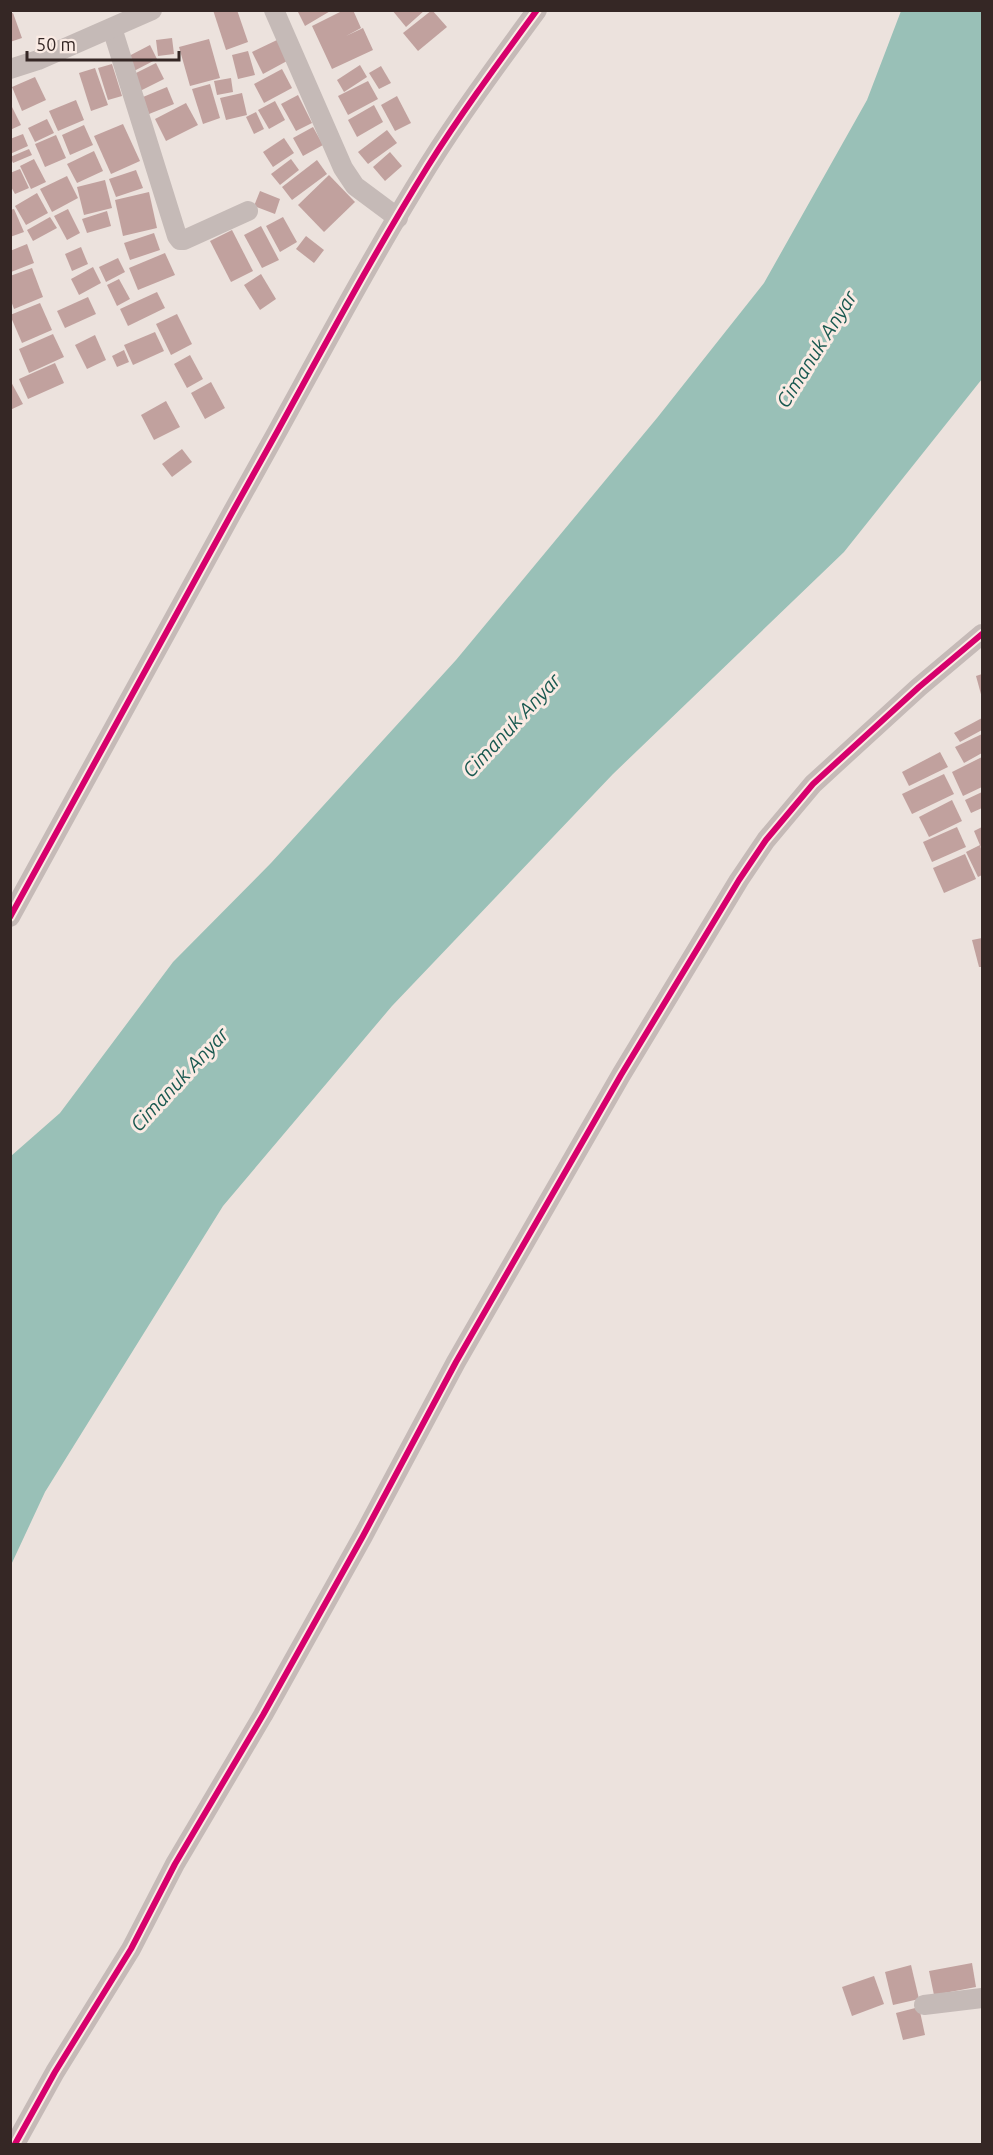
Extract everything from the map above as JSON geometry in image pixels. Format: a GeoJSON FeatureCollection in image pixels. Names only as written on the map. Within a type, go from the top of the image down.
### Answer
{"type":"FeatureCollection","features":[{"type":"Feature","properties":{"kind":"street"},"geometry":{"type":"LineString","coordinates":[[10,69],[153,10]]}},
{"type":"Feature","properties":{"kind":"street"},"geometry":{"type":"LineString","coordinates":[[274,10],[343,168],[355,186],[398,218]]}},
{"type":"Feature","properties":{"kind":"street"},"geometry":{"type":"LineString","coordinates":[[10,916],[100,756],[164,633],[398,218],[429,165],[482,85],[537,10]]}},
{"type":"Feature","properties":{"kind":"street"},"geometry":{"type":"LineString","coordinates":[[112,28],[177,236],[180,240],[184,240],[248,211]]}},
{"type":"Feature","properties":{"kind":"street"},"geometry":{"type":"LineString","coordinates":[[15,2145],[55,2072],[131,1949],[176,1864],[258,1725],[456,1362],[621,1075],[739,880],[773,830],[813,783],[982,634]]}},
{"type":"Feature","properties":{"kind":"street"},"geometry":{"type":"LineString","coordinates":[[924,2005],[982,1998]]}},
{"type":"Feature","properties":{"kind":"water","name":"Cimanuk Anyar"},"geometry":{"type":"Polygon","coordinates":[[[901,11],[982,11],[982,379],[844,552],[613,774],[392,1006],[223,1206],[45,1492],[11,1565],[11,1156],[60,1113],[173,962],[271,863],[456,660],[657,418],[764,283],[867,100],[901,11]]]}},
{"type":"Feature","properties":{"kind":"building"},"geometry":{"type":"Polygon","coordinates":[[[213,10],[237,10],[248,42],[226,50],[213,10]]]}},
{"type":"Feature","properties":{"kind":"building"},"geometry":{"type":"Polygon","coordinates":[[[297,10],[332,10],[305,26],[297,10]]]}},
{"type":"Feature","properties":{"kind":"building"},"geometry":{"type":"Polygon","coordinates":[[[344,10],[353,10],[361,28],[346,36],[363,28],[373,50],[332,69],[312,26],[344,10]]]}},
{"type":"Feature","properties":{"kind":"building"},"geometry":{"type":"Polygon","coordinates":[[[392,10],[425,10],[406,27],[392,10]]]}},
{"type":"Feature","properties":{"kind":"building"},"geometry":{"type":"Polygon","coordinates":[[[432,10],[447,27],[418,51],[403,33],[432,10]]]}},
{"type":"Feature","properties":{"kind":"building"},"geometry":{"type":"Polygon","coordinates":[[[13,13],[22,38],[10,42],[10,14],[13,13]]]}},
{"type":"Feature","properties":{"kind":"building"},"geometry":{"type":"Polygon","coordinates":[[[172,38],[174,54],[158,56],[156,40],[172,38]]]}},
{"type":"Feature","properties":{"kind":"building"},"geometry":{"type":"Polygon","coordinates":[[[209,39],[220,78],[190,86],[179,47],[209,39]]]}},
{"type":"Feature","properties":{"kind":"building"},"geometry":{"type":"Polygon","coordinates":[[[277,40],[287,61],[263,74],[252,52],[277,40]]]}},
{"type":"Feature","properties":{"kind":"building"},"geometry":{"type":"Polygon","coordinates":[[[150,45],[157,59],[134,71],[127,57],[150,45]]]}},
{"type":"Feature","properties":{"kind":"building"},"geometry":{"type":"Polygon","coordinates":[[[248,51],[255,75],[238,79],[232,55],[248,51]]]}},
{"type":"Feature","properties":{"kind":"building"},"geometry":{"type":"Polygon","coordinates":[[[156,63],[164,79],[138,92],[130,76],[156,63]]]}},
{"type":"Feature","properties":{"kind":"building"},"geometry":{"type":"Polygon","coordinates":[[[112,64],[122,96],[108,100],[98,68],[112,64]]]}},
{"type":"Feature","properties":{"kind":"building"},"geometry":{"type":"Polygon","coordinates":[[[360,65],[367,77],[344,92],[337,80],[360,65]]]}},
{"type":"Feature","properties":{"kind":"building"},"geometry":{"type":"Polygon","coordinates":[[[381,66],[391,83],[379,89],[369,73],[381,66]]]}},
{"type":"Feature","properties":{"kind":"building"},"geometry":{"type":"Polygon","coordinates":[[[95,68],[108,105],[91,111],[79,73],[95,68]]]}},
{"type":"Feature","properties":{"kind":"building"},"geometry":{"type":"Polygon","coordinates":[[[282,69],[292,88],[264,103],[254,84],[282,69]]]}},
{"type":"Feature","properties":{"kind":"building"},"geometry":{"type":"Polygon","coordinates":[[[35,77],[46,100],[22,111],[12,87],[35,77]]]}},
{"type":"Feature","properties":{"kind":"building"},"geometry":{"type":"Polygon","coordinates":[[[231,78],[233,92],[217,95],[214,81],[231,78]]]}},
{"type":"Feature","properties":{"kind":"building"},"geometry":{"type":"Polygon","coordinates":[[[368,81],[378,99],[348,115],[338,96],[368,81]]]}},
{"type":"Feature","properties":{"kind":"building"},"geometry":{"type":"Polygon","coordinates":[[[210,84],[220,118],[203,124],[192,89],[210,84]]]}},
{"type":"Feature","properties":{"kind":"building"},"geometry":{"type":"Polygon","coordinates":[[[167,87],[174,104],[149,114],[143,97],[167,87]]]}},
{"type":"Feature","properties":{"kind":"building"},"geometry":{"type":"Polygon","coordinates":[[[242,93],[247,115],[226,120],[220,98],[242,93]]]}},
{"type":"Feature","properties":{"kind":"building"},"geometry":{"type":"Polygon","coordinates":[[[298,95],[312,123],[296,131],[281,104],[298,95]]]}},
{"type":"Feature","properties":{"kind":"building"},"geometry":{"type":"Polygon","coordinates":[[[397,96],[411,123],[395,131],[381,105],[397,96]]]}},
{"type":"Feature","properties":{"kind":"building"},"geometry":{"type":"Polygon","coordinates":[[[76,100],[84,120],[58,131],[49,111],[76,100]]]}},
{"type":"Feature","properties":{"kind":"building"},"geometry":{"type":"Polygon","coordinates":[[[275,101],[285,120],[269,129],[258,110],[275,101]]]}},
{"type":"Feature","properties":{"kind":"building"},"geometry":{"type":"Polygon","coordinates":[[[10,103],[21,125],[10,130],[10,103]]]}},
{"type":"Feature","properties":{"kind":"building"},"geometry":{"type":"Polygon","coordinates":[[[186,103],[198,125],[166,141],[155,119],[186,103]]]}},
{"type":"Feature","properties":{"kind":"building"},"geometry":{"type":"Polygon","coordinates":[[[374,105],[383,122],[357,137],[348,120],[374,105]]]}},
{"type":"Feature","properties":{"kind":"building"},"geometry":{"type":"Polygon","coordinates":[[[256,112],[264,129],[254,134],[246,117],[256,112]]]}},
{"type":"Feature","properties":{"kind":"building"},"geometry":{"type":"Polygon","coordinates":[[[47,119],[54,133],[35,142],[28,128],[47,119]]]}},
{"type":"Feature","properties":{"kind":"building"},"geometry":{"type":"Polygon","coordinates":[[[123,124],[140,161],[111,174],[94,136],[123,124]]]}},
{"type":"Feature","properties":{"kind":"building"},"geometry":{"type":"Polygon","coordinates":[[[84,125],[93,145],[70,155],[62,135],[84,125]]]}},
{"type":"Feature","properties":{"kind":"building"},"geometry":{"type":"Polygon","coordinates":[[[313,127],[323,145],[303,156],[293,138],[313,127]]]}},
{"type":"Feature","properties":{"kind":"building"},"geometry":{"type":"Polygon","coordinates":[[[387,130],[397,143],[368,164],[358,152],[387,130]]]}},
{"type":"Feature","properties":{"kind":"building"},"geometry":{"type":"Polygon","coordinates":[[[23,134],[28,146],[10,154],[10,139],[23,134]]]}},
{"type":"Feature","properties":{"kind":"building"},"geometry":{"type":"Polygon","coordinates":[[[56,135],[66,158],[45,167],[35,144],[56,135]]]}},
{"type":"Feature","properties":{"kind":"building"},"geometry":{"type":"Polygon","coordinates":[[[284,138],[294,153],[273,167],[263,152],[284,138]]]}},
{"type":"Feature","properties":{"kind":"building"},"geometry":{"type":"Polygon","coordinates":[[[29,149],[32,155],[13,163],[10,157],[29,149]]]}},
{"type":"Feature","properties":{"kind":"building"},"geometry":{"type":"Polygon","coordinates":[[[94,151],[103,171],[77,183],[67,164],[94,151]]]}},
{"type":"Feature","properties":{"kind":"building"},"geometry":{"type":"Polygon","coordinates":[[[390,152],[402,166],[385,181],[373,167],[390,152]]]}},
{"type":"Feature","properties":{"kind":"building"},"geometry":{"type":"Polygon","coordinates":[[[34,159],[46,182],[31,189],[20,166],[34,159]]]}},
{"type":"Feature","properties":{"kind":"building"},"geometry":{"type":"Polygon","coordinates":[[[291,159],[299,170],[280,185],[271,174],[291,159]]]}},
{"type":"Feature","properties":{"kind":"building"},"geometry":{"type":"Polygon","coordinates":[[[317,160],[327,174],[292,200],[282,187],[317,160]]]}},
{"type":"Feature","properties":{"kind":"building"},"geometry":{"type":"Polygon","coordinates":[[[20,169],[29,188],[15,194],[10,185],[10,173],[20,169]]]}},
{"type":"Feature","properties":{"kind":"building"},"geometry":{"type":"Polygon","coordinates":[[[136,170],[143,188],[116,197],[109,179],[136,170]]]}},
{"type":"Feature","properties":{"kind":"building"},"geometry":{"type":"Polygon","coordinates":[[[329,175],[355,202],[324,232],[298,205],[329,175]]]}},
{"type":"Feature","properties":{"kind":"building"},"geometry":{"type":"Polygon","coordinates":[[[67,176],[78,198],[52,212],[40,189],[67,176]]]}},
{"type":"Feature","properties":{"kind":"building"},"geometry":{"type":"Polygon","coordinates":[[[105,180],[112,208],[84,215],[77,187],[105,180]]]}},
{"type":"Feature","properties":{"kind":"building"},"geometry":{"type":"Polygon","coordinates":[[[260,191],[280,199],[275,214],[254,206],[260,191]]]}},
{"type":"Feature","properties":{"kind":"building"},"geometry":{"type":"Polygon","coordinates":[[[149,192],[157,228],[123,236],[115,200],[149,192]]]}},
{"type":"Feature","properties":{"kind":"building"},"geometry":{"type":"Polygon","coordinates":[[[37,193],[48,213],[26,225],[15,206],[37,193]]]}},
{"type":"Feature","properties":{"kind":"building"},"geometry":{"type":"Polygon","coordinates":[[[14,209],[24,232],[10,237],[10,210],[14,209]]]}},
{"type":"Feature","properties":{"kind":"building"},"geometry":{"type":"Polygon","coordinates":[[[68,209],[80,233],[67,240],[54,216],[68,209]]]}},
{"type":"Feature","properties":{"kind":"building"},"geometry":{"type":"Polygon","coordinates":[[[107,211],[111,226],[87,233],[82,219],[107,211]]]}},
{"type":"Feature","properties":{"kind":"building"},"geometry":{"type":"Polygon","coordinates":[[[50,217],[57,228],[33,241],[27,230],[50,217]]]}},
{"type":"Feature","properties":{"kind":"building"},"geometry":{"type":"Polygon","coordinates":[[[283,217],[297,242],[280,252],[266,226],[283,217]]]}},
{"type":"Feature","properties":{"kind":"building"},"geometry":{"type":"Polygon","coordinates":[[[261,226],[279,260],[262,268],[244,235],[261,226]]]}},
{"type":"Feature","properties":{"kind":"building"},"geometry":{"type":"Polygon","coordinates":[[[232,230],[253,271],[231,282],[210,241],[232,230]]]}},
{"type":"Feature","properties":{"kind":"building"},"geometry":{"type":"Polygon","coordinates":[[[154,233],[160,250],[130,260],[124,243],[154,233]]]}},
{"type":"Feature","properties":{"kind":"building"},"geometry":{"type":"Polygon","coordinates":[[[306,236],[324,250],[314,263],[296,249],[306,236]]]}},
{"type":"Feature","properties":{"kind":"building"},"geometry":{"type":"Polygon","coordinates":[[[27,244],[34,263],[11,272],[10,251],[27,244]]]}},
{"type":"Feature","properties":{"kind":"building"},"geometry":{"type":"Polygon","coordinates":[[[81,247],[88,264],[72,271],[65,254],[81,247]]]}},
{"type":"Feature","properties":{"kind":"building"},"geometry":{"type":"Polygon","coordinates":[[[165,253],[175,275],[138,290],[129,268],[165,253]]]}},
{"type":"Feature","properties":{"kind":"building"},"geometry":{"type":"Polygon","coordinates":[[[118,258],[125,272],[106,282],[99,267],[118,258]]]}},
{"type":"Feature","properties":{"kind":"building"},"geometry":{"type":"Polygon","coordinates":[[[93,267],[101,283],[79,295],[71,279],[93,267]]]}},
{"type":"Feature","properties":{"kind":"building"},"geometry":{"type":"Polygon","coordinates":[[[32,268],[43,297],[14,309],[10,298],[10,276],[32,268]]]}},
{"type":"Feature","properties":{"kind":"building"},"geometry":{"type":"Polygon","coordinates":[[[261,274],[276,299],[260,310],[244,285],[261,274]]]}},
{"type":"Feature","properties":{"kind":"building"},"geometry":{"type":"Polygon","coordinates":[[[119,279],[130,299],[117,306],[107,285],[119,279]]]}},
{"type":"Feature","properties":{"kind":"building"},"geometry":{"type":"Polygon","coordinates":[[[157,292],[165,308],[128,326],[120,309],[157,292]]]}},
{"type":"Feature","properties":{"kind":"building"},"geometry":{"type":"Polygon","coordinates":[[[88,297],[96,314],[65,328],[57,311],[88,297]]]}},
{"type":"Feature","properties":{"kind":"building"},"geometry":{"type":"Polygon","coordinates":[[[40,303],[52,330],[22,343],[10,315],[40,303]]]}},
{"type":"Feature","properties":{"kind":"building"},"geometry":{"type":"Polygon","coordinates":[[[177,314],[192,344],[171,355],[156,324],[177,314]]]}},
{"type":"Feature","properties":{"kind":"building"},"geometry":{"type":"Polygon","coordinates":[[[155,332],[164,351],[133,365],[124,345],[155,332]]]}},
{"type":"Feature","properties":{"kind":"building"},"geometry":{"type":"Polygon","coordinates":[[[53,334],[64,357],[29,373],[19,349],[53,334]]]}},
{"type":"Feature","properties":{"kind":"building"},"geometry":{"type":"Polygon","coordinates":[[[95,335],[106,360],[87,369],[75,345],[95,335]]]}},
{"type":"Feature","properties":{"kind":"building"},"geometry":{"type":"Polygon","coordinates":[[[124,350],[129,362],[117,367],[112,356],[124,350]]]}},
{"type":"Feature","properties":{"kind":"building"},"geometry":{"type":"Polygon","coordinates":[[[190,355],[203,379],[187,388],[174,364],[190,355]]]}},
{"type":"Feature","properties":{"kind":"building"},"geometry":{"type":"Polygon","coordinates":[[[55,363],[64,383],[28,399],[19,379],[55,363]]]}},
{"type":"Feature","properties":{"kind":"building"},"geometry":{"type":"Polygon","coordinates":[[[10,380],[23,404],[10,410],[10,380]]]}},
{"type":"Feature","properties":{"kind":"building"},"geometry":{"type":"Polygon","coordinates":[[[211,382],[225,408],[205,419],[191,393],[211,382]]]}},
{"type":"Feature","properties":{"kind":"building"},"geometry":{"type":"Polygon","coordinates":[[[166,401],[180,427],[154,440],[141,415],[166,401]]]}},
{"type":"Feature","properties":{"kind":"building"},"geometry":{"type":"Polygon","coordinates":[[[182,449],[192,462],[172,477],[162,464],[182,449]]]}},
{"type":"Feature","properties":{"kind":"building"},"geometry":{"type":"Polygon","coordinates":[[[982,674],[982,698],[976,676],[982,674]]]}},
{"type":"Feature","properties":{"kind":"building"},"geometry":{"type":"Polygon","coordinates":[[[982,718],[982,730],[960,742],[954,733],[982,718]]]}},
{"type":"Feature","properties":{"kind":"building"},"geometry":{"type":"Polygon","coordinates":[[[982,734],[982,753],[964,763],[955,747],[982,734]]]}},
{"type":"Feature","properties":{"kind":"building"},"geometry":{"type":"Polygon","coordinates":[[[940,752],[948,767],[909,786],[902,772],[940,752]]]}},
{"type":"Feature","properties":{"kind":"building"},"geometry":{"type":"Polygon","coordinates":[[[982,757],[982,787],[963,796],[952,772],[982,757]]]}},
{"type":"Feature","properties":{"kind":"building"},"geometry":{"type":"Polygon","coordinates":[[[944,774],[954,794],[912,814],[902,794],[944,774]]]}},
{"type":"Feature","properties":{"kind":"building"},"geometry":{"type":"Polygon","coordinates":[[[982,792],[982,808],[971,813],[965,800],[982,792]]]}},
{"type":"Feature","properties":{"kind":"building"},"geometry":{"type":"Polygon","coordinates":[[[952,800],[962,821],[929,837],[919,817],[952,800]]]}},
{"type":"Feature","properties":{"kind":"building"},"geometry":{"type":"Polygon","coordinates":[[[957,827],[966,847],[932,862],[923,842],[957,827]]]}},
{"type":"Feature","properties":{"kind":"building"},"geometry":{"type":"Polygon","coordinates":[[[982,827],[982,850],[974,831],[982,827]]]}},
{"type":"Feature","properties":{"kind":"building"},"geometry":{"type":"Polygon","coordinates":[[[980,845],[982,875],[978,877],[966,852],[980,845]]]}},
{"type":"Feature","properties":{"kind":"building"},"geometry":{"type":"Polygon","coordinates":[[[965,854],[976,879],[944,893],[933,868],[965,854]]]}},
{"type":"Feature","properties":{"kind":"building"},"geometry":{"type":"Polygon","coordinates":[[[982,938],[982,967],[979,967],[972,940],[982,938]]]}},
{"type":"Feature","properties":{"kind":"building"},"geometry":{"type":"Polygon","coordinates":[[[972,1963],[976,1987],[934,1995],[929,1971],[972,1963]]]}},
{"type":"Feature","properties":{"kind":"building"},"geometry":{"type":"Polygon","coordinates":[[[911,1965],[919,1999],[893,2005],[885,1972],[911,1965]]]}},
{"type":"Feature","properties":{"kind":"building"},"geometry":{"type":"Polygon","coordinates":[[[874,1976],[884,2004],[852,2016],[842,1987],[874,1976]]]}},
{"type":"Feature","properties":{"kind":"building"},"geometry":{"type":"Polygon","coordinates":[[[919,2007],[925,2035],[903,2040],[896,2013],[919,2007]]]}},
{"type":"Feature","properties":{"kind":"cycle path"},"geometry":{"type":"LineString","coordinates":[[10,917],[389,232],[454,126],[537,10]]}},
{"type":"Feature","properties":{"kind":"cycle path"},"geometry":{"type":"LineString","coordinates":[[15,2144],[55,2072],[131,1949],[175,1864],[263,1715],[363,1536],[456,1362],[621,1075],[739,880],[766,840],[813,784],[919,687],[982,634]]}}]}
